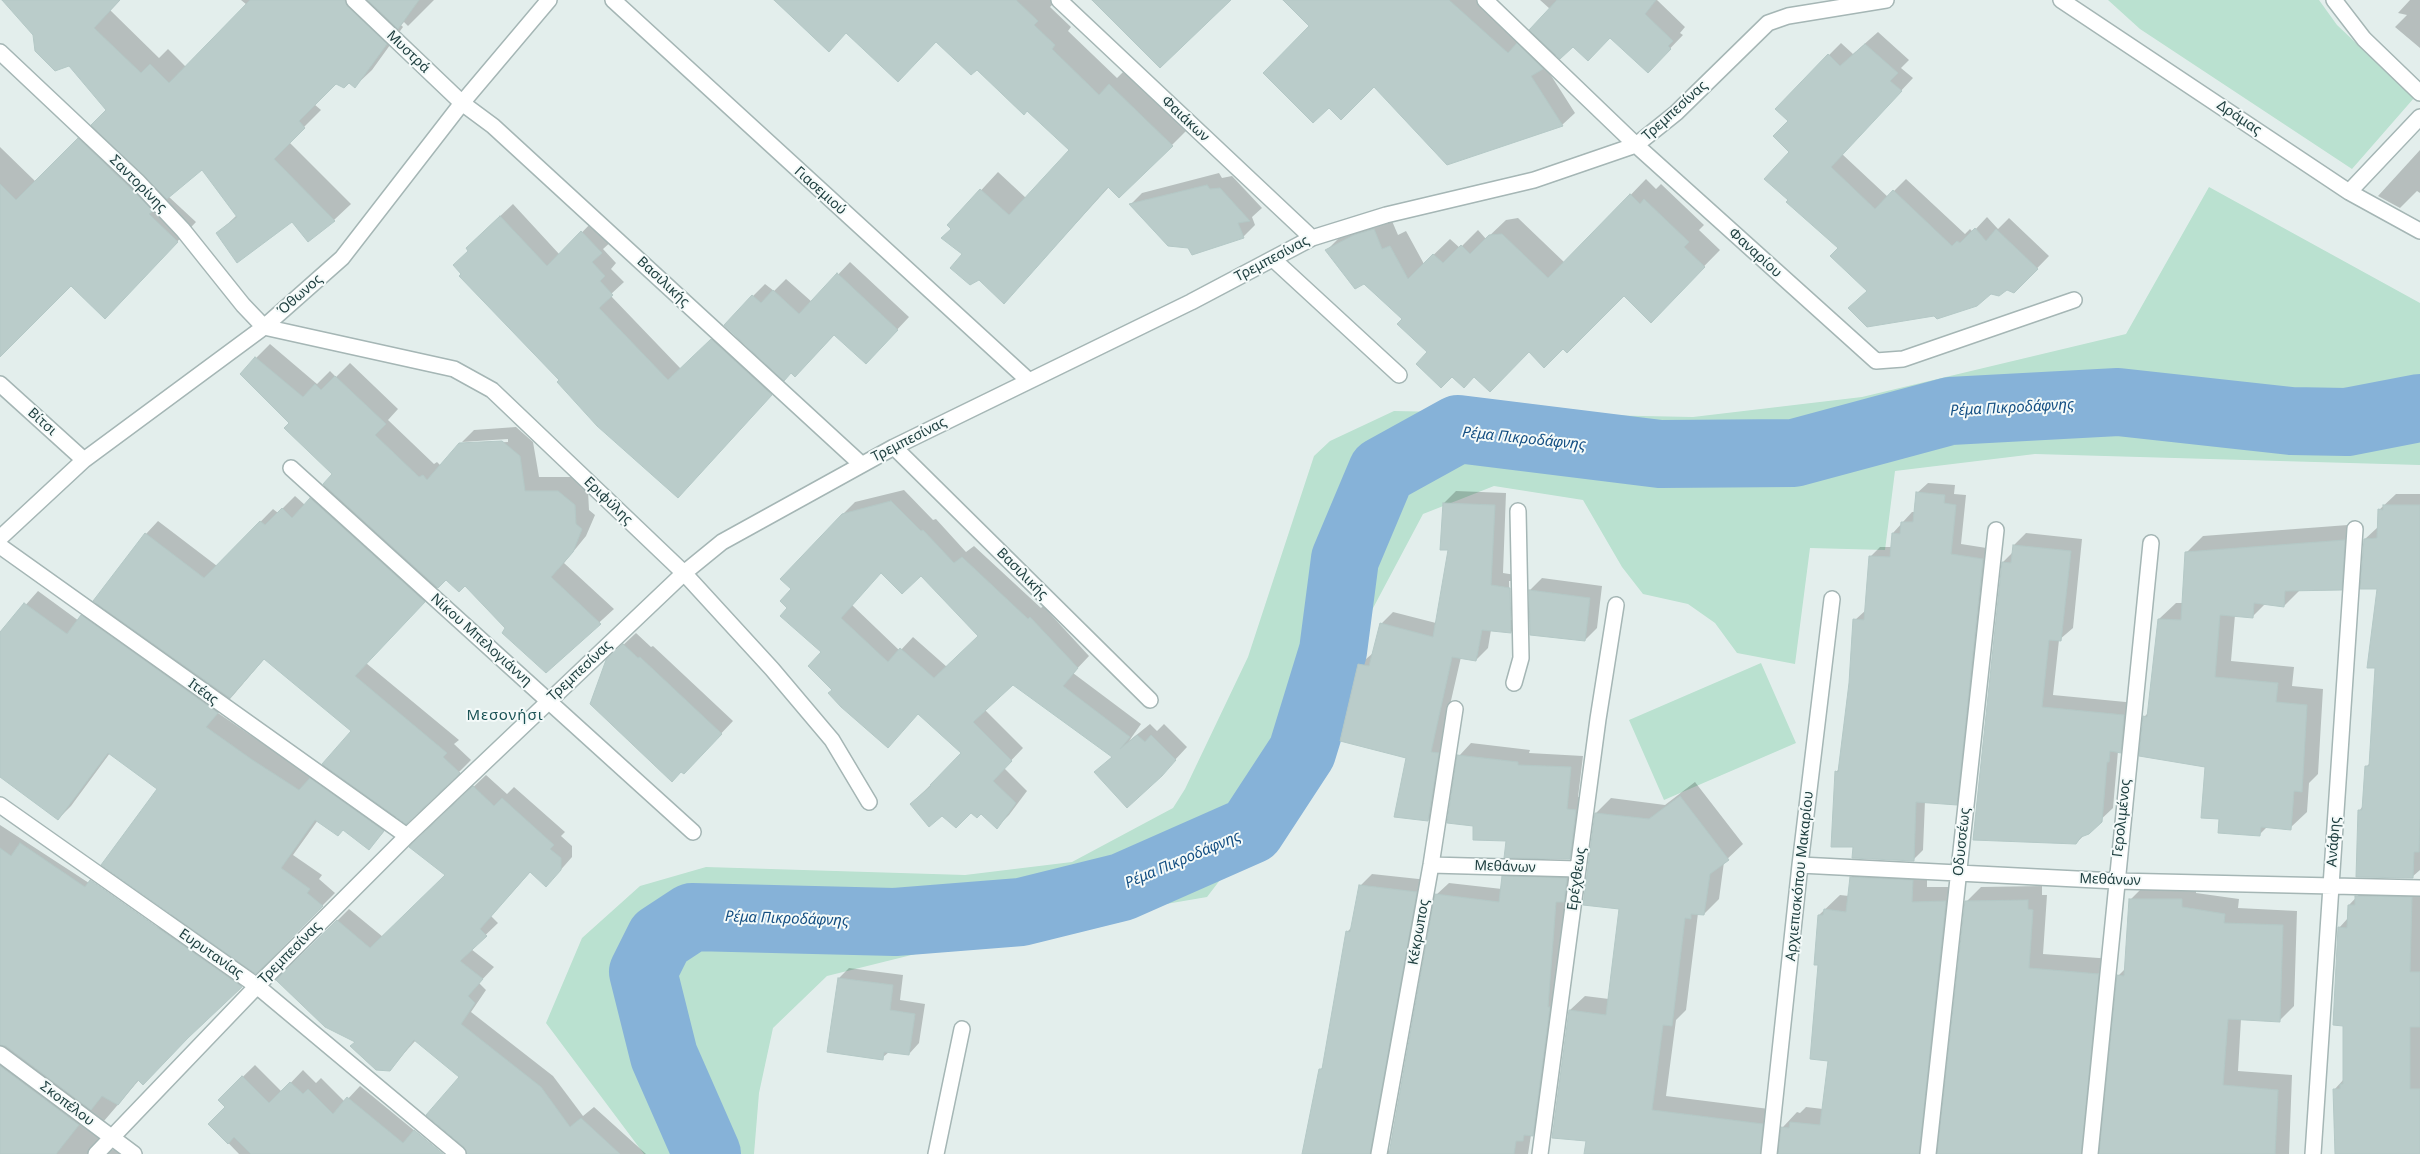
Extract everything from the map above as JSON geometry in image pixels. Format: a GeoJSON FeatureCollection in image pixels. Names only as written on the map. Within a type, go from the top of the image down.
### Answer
{"type":"FeatureCollection","features":[{"type":"Feature","properties":{"kind":"street","name":"Μυστρά"},"geometry":{"type":"LineString","coordinates":[[354,0],[462,103]]}},
{"type":"Feature","properties":{"kind":"street","name":"Όθωνος"},"geometry":{"type":"LineString","coordinates":[[0,538],[84,460],[264,326],[342,258],[462,103],[549,0]]}},
{"type":"Feature","properties":{"kind":"street","name":"Γιασεμιού"},"geometry":{"type":"LineString","coordinates":[[613,0],[1028,380]]}},
{"type":"Feature","properties":{"kind":"street","name":"Φαιάκων"},"geometry":{"type":"LineString","coordinates":[[1059,0],[1312,238]]}},
{"type":"Feature","properties":{"kind":"street","name":"Φαναρίου"},"geometry":{"type":"LineString","coordinates":[[1485,0],[1636,145],[1876,361],[1902,359],[2074,300]]}},
{"type":"Feature","properties":{"kind":"street","name":"Τρεμπεσίνας"},"geometry":{"type":"LineString","coordinates":[[96,1154],[257,986],[407,836],[684,573],[722,542],[861,464],[1028,380],[1191,302],[1312,238],[1386,215],[1534,180],[1636,145],[1676,113],[1768,23],[1788,16],[1886,0]]}},
{"type":"Feature","properties":{"kind":"street","name":"Δράμας"},"geometry":{"type":"LineString","coordinates":[[2061,0],[2349,192],[2420,231]]}},
{"type":"Feature","properties":{"kind":"street"},"geometry":{"type":"LineString","coordinates":[[2334,0],[2364,39],[2420,93]]}},
{"type":"Feature","properties":{"kind":"street","name":"Σαντορίνης"},"geometry":{"type":"LineString","coordinates":[[0,52],[143,188],[183,230],[243,305],[264,326]]}},
{"type":"Feature","properties":{"kind":"street","name":"Βασιλικής"},"geometry":{"type":"LineString","coordinates":[[462,103],[493,126],[861,464]]}},
{"type":"Feature","properties":{"kind":"street"},"geometry":{"type":"LineString","coordinates":[[2349,192],[2420,117]]}},
{"type":"Feature","properties":{"kind":"street"},"geometry":{"type":"LineString","coordinates":[[1273,259],[1399,375]]}},
{"type":"Feature","properties":{"kind":"street","name":"Εριφύλης"},"geometry":{"type":"LineString","coordinates":[[264,326],[454,369],[492,390],[684,573],[772,669],[832,740],[869,802]]}},
{"type":"Feature","properties":{"kind":"street","name":"Βίτσι"},"geometry":{"type":"LineString","coordinates":[[0,384],[84,460]]}},
{"type":"Feature","properties":{"kind":"street","name":"Βασιλικής"},"geometry":{"type":"LineString","coordinates":[[894,447],[1150,700]]}},
{"type":"Feature","properties":{"kind":"street","name":"Νίκου Μπελογιάννη"},"geometry":{"type":"LineString","coordinates":[[291,468],[693,832]]}},
{"type":"Feature","properties":{"kind":"street"},"geometry":{"type":"LineString","coordinates":[[1514,683],[1520,658],[1518,511]]}},
{"type":"Feature","properties":{"kind":"street","name":"Ανάφης"},"geometry":{"type":"LineString","coordinates":[[2313,1154],[2355,529]]}},
{"type":"Feature","properties":{"kind":"street","name":"Οδυσσέως"},"geometry":{"type":"LineString","coordinates":[[1928,1154],[1996,530]]}},
{"type":"Feature","properties":{"kind":"street","name":"Γερολιμένος"},"geometry":{"type":"LineString","coordinates":[[2090,1154],[2151,543]]}},
{"type":"Feature","properties":{"kind":"street","name":"Ιτέας"},"geometry":{"type":"LineString","coordinates":[[0,546],[407,836]]}},
{"type":"Feature","properties":{"kind":"street","name":"Αρχιεπισκόπου Μακαρίου"},"geometry":{"type":"LineString","coordinates":[[1769,1154],[1800,865],[1832,599]]}},
{"type":"Feature","properties":{"kind":"street","name":"Ερέχθεως"},"geometry":{"type":"LineString","coordinates":[[1540,1154],[1616,605]]}},
{"type":"Feature","properties":{"kind":"street","name":"Κέκρωπος"},"geometry":{"type":"LineString","coordinates":[[1379,1154],[1431,865],[1456,709]]}},
{"type":"Feature","properties":{"kind":"street","name":"Ευρυτανίας"},"geometry":{"type":"LineString","coordinates":[[0,805],[257,986],[458,1154]]}},
{"type":"Feature","properties":{"kind":"street","name":"Μεθάνων"},"geometry":{"type":"LineString","coordinates":[[1431,865],[1578,869]]}},
{"type":"Feature","properties":{"kind":"street","name":"Μεθάνων"},"geometry":{"type":"LineString","coordinates":[[1800,865],[2116,881],[2420,888]]}},
{"type":"Feature","properties":{"kind":"street"},"geometry":{"type":"LineString","coordinates":[[936,1154],[962,1029]]}},
{"type":"Feature","properties":{"kind":"street","name":"Σκοπέλου"},"geometry":{"type":"LineString","coordinates":[[0,1054],[134,1154]]}},
{"type":"Feature","properties":{"kind":"green space"},"geometry":{"type":"Polygon","coordinates":[[[2108,0],[2319,0],[2337,25],[2414,98],[2352,169],[2140,29],[2108,0]]]}},
{"type":"Feature","properties":{"kind":"green space"},"geometry":{"type":"Polygon","coordinates":[[[2209,187],[2420,303],[2420,465],[2035,454],[1895,471],[1885,550],[1810,548],[1795,664],[1737,653],[1715,623],[1688,604],[1643,594],[1622,567],[1583,500],[1494,486],[1423,514],[1363,627],[1309,764],[1207,897],[1008,931],[827,976],[773,1028],[759,1093],[754,1154],[644,1154],[546,1023],[582,938],[640,886],[706,867],[965,875],[1072,862],[1173,808],[1185,789],[1248,657],[1314,456],[1330,441],[1394,411],[1693,417],[1862,397],[2126,334],[2209,187]]]}},
{"type":"Feature","properties":{"kind":"green space"},"geometry":{"type":"Polygon","coordinates":[[[1761,663],[1796,743],[1664,800],[1629,720],[1761,663]]]}},
{"type":"Feature","properties":{"kind":"building"},"geometry":{"type":"Polygon","coordinates":[[[2,0],[120,0],[94,28],[141,73],[150,64],[169,83],[250,0],[345,0],[348,7],[387,44],[355,88],[349,83],[344,88],[336,84],[299,121],[305,128],[274,159],[335,221],[308,242],[292,222],[237,263],[216,233],[237,217],[202,170],[167,199],[91,125],[106,110],[69,66],[55,71],[35,51],[33,35],[2,0]]]}},
{"type":"Feature","properties":{"kind":"building"},"geometry":{"type":"Polygon","coordinates":[[[368,0],[419,0],[398,29],[368,0]]]}},
{"type":"Feature","properties":{"kind":"building"},"geometry":{"type":"Polygon","coordinates":[[[774,0],[1016,0],[1038,21],[1034,25],[1055,45],[1052,49],[1099,95],[1109,84],[1173,146],[1119,198],[1108,187],[1004,304],[979,280],[970,285],[950,268],[962,254],[941,238],[951,229],[947,225],[980,189],[1009,215],[1069,150],[1027,111],[1024,115],[977,70],[971,75],[936,42],[898,82],[846,33],[829,52],[774,0]]]}},
{"type":"Feature","properties":{"kind":"building"},"geometry":{"type":"Polygon","coordinates":[[[1092,0],[1231,0],[1160,68],[1092,0]]]}},
{"type":"Feature","properties":{"kind":"building"},"geometry":{"type":"Polygon","coordinates":[[[1283,0],[1449,0],[1508,53],[1517,43],[1543,69],[1531,76],[1563,126],[1447,165],[1374,87],[1341,120],[1329,108],[1313,123],[1263,73],[1309,26],[1283,0]]]}},
{"type":"Feature","properties":{"kind":"building"},"geometry":{"type":"Polygon","coordinates":[[[1557,0],[1656,0],[1645,14],[1673,41],[1668,46],[1671,49],[1648,73],[1610,38],[1588,61],[1573,47],[1560,59],[1529,30],[1557,0]]]}},
{"type":"Feature","properties":{"kind":"building"},"geometry":{"type":"Polygon","coordinates":[[[1865,44],[1898,73],[1890,81],[1902,91],[1831,167],[1875,209],[1893,190],[1952,246],[1957,241],[1960,243],[1975,228],[1986,241],[1996,229],[2038,269],[2014,293],[2007,290],[1999,296],[1991,294],[1977,306],[1937,319],[1934,316],[1867,327],[1848,308],[1867,291],[1830,256],[1838,248],[1786,202],[1788,200],[1764,179],[1789,152],[1773,136],[1788,121],[1775,109],[1828,54],[1840,66],[1865,44]]]}},
{"type":"Feature","properties":{"kind":"building"},"geometry":{"type":"Polygon","coordinates":[[[78,138],[153,211],[149,214],[178,242],[105,319],[71,286],[0,357],[0,184],[16,200],[78,138]]]}},
{"type":"Feature","properties":{"kind":"building"},"geometry":{"type":"Polygon","coordinates":[[[1207,185],[1210,189],[1220,188],[1250,221],[1238,223],[1244,238],[1192,255],[1188,248],[1168,246],[1129,204],[1207,185]]]}},
{"type":"Feature","properties":{"kind":"building"},"geometry":{"type":"Polygon","coordinates":[[[1630,194],[1640,204],[1644,199],[1689,242],[1684,247],[1705,267],[1651,323],[1624,296],[1567,353],[1563,349],[1544,368],[1529,352],[1490,392],[1474,377],[1464,388],[1452,377],[1441,388],[1416,364],[1427,352],[1397,324],[1402,319],[1364,284],[1355,289],[1325,250],[1354,235],[1374,229],[1382,249],[1390,246],[1408,279],[1433,254],[1443,263],[1461,245],[1470,254],[1489,235],[1502,234],[1548,278],[1630,194]]]}},
{"type":"Feature","properties":{"kind":"building"},"geometry":{"type":"Polygon","coordinates":[[[500,216],[547,266],[581,231],[602,253],[592,262],[605,276],[600,281],[613,295],[599,308],[668,380],[711,339],[772,395],[678,498],[597,426],[557,382],[559,380],[459,276],[461,274],[453,265],[468,251],[466,248],[500,216]]]}},
{"type":"Feature","properties":{"kind":"building"},"geometry":{"type":"Polygon","coordinates":[[[837,273],[898,330],[866,364],[834,335],[795,377],[791,373],[784,381],[724,325],[752,295],[761,303],[773,290],[799,314],[837,273]]]}},
{"type":"Feature","properties":{"kind":"building"},"geometry":{"type":"Polygon","coordinates":[[[255,357],[303,397],[315,384],[321,390],[335,376],[386,424],[375,435],[419,477],[423,475],[427,480],[459,443],[502,441],[520,456],[525,491],[558,491],[575,505],[576,524],[582,529],[573,552],[551,577],[601,624],[546,673],[502,633],[505,628],[465,586],[459,592],[446,580],[438,588],[323,484],[332,474],[284,428],[289,423],[240,374],[255,357]]]}},
{"type":"Feature","properties":{"kind":"building"},"geometry":{"type":"Polygon","coordinates":[[[1916,492],[1945,495],[1944,503],[1956,505],[1951,554],[1983,559],[1957,805],[1916,802],[1914,861],[1852,858],[1853,847],[1831,847],[1835,771],[1838,772],[1849,683],[1853,619],[1864,620],[1869,556],[1890,557],[1892,533],[1900,534],[1901,522],[1913,522],[1916,492]]]}},
{"type":"Feature","properties":{"kind":"building"},"geometry":{"type":"Polygon","coordinates":[[[310,498],[425,602],[355,676],[447,753],[443,757],[460,773],[406,824],[322,764],[351,731],[264,659],[230,698],[93,601],[145,533],[204,578],[260,521],[265,525],[282,508],[292,518],[310,498]]]}},
{"type":"Feature","properties":{"kind":"building"},"geometry":{"type":"Polygon","coordinates":[[[891,501],[921,531],[923,530],[954,563],[962,557],[1028,619],[1030,617],[1078,668],[1063,686],[1130,737],[1120,749],[1137,735],[1145,742],[1151,735],[1176,760],[1162,776],[1127,808],[1094,772],[1112,757],[1013,685],[973,722],[1012,761],[993,781],[1016,803],[997,829],[981,814],[977,818],[971,813],[956,828],[942,816],[929,827],[910,804],[931,786],[961,753],[918,714],[888,748],[841,707],[828,693],[832,690],[808,666],[821,652],[780,616],[787,608],[780,601],[791,589],[780,579],[842,514],[891,501]],[[881,573],[841,618],[888,662],[900,648],[934,678],[978,636],[921,576],[902,594],[881,573]]]}},
{"type":"Feature","properties":{"kind":"building"},"geometry":{"type":"Polygon","coordinates":[[[1443,503],[1495,505],[1491,585],[1510,588],[1511,633],[1482,630],[1476,661],[1452,657],[1431,752],[1439,753],[1428,821],[1394,817],[1406,758],[1340,741],[1358,664],[1369,666],[1380,623],[1433,637],[1448,550],[1440,550],[1443,503]]]}},
{"type":"Feature","properties":{"kind":"building"},"geometry":{"type":"Polygon","coordinates":[[[2383,505],[2420,505],[2420,817],[2419,852],[2414,852],[2413,878],[2356,877],[2358,810],[2362,810],[2365,766],[2369,766],[2375,668],[2367,668],[2377,589],[2360,589],[2364,539],[2377,538],[2378,509],[2383,510],[2383,505]]]}},
{"type":"Feature","properties":{"kind":"building"},"geometry":{"type":"Polygon","coordinates":[[[2345,540],[2342,590],[2285,591],[2284,607],[2254,603],[2253,618],[2220,615],[2215,677],[2278,683],[2276,702],[2307,705],[2302,792],[2294,791],[2291,830],[2261,827],[2260,836],[2218,833],[2219,819],[2201,818],[2205,767],[2139,756],[2143,716],[2147,717],[2158,619],[2181,620],[2185,552],[2345,540]]]}},
{"type":"Feature","properties":{"kind":"building"},"geometry":{"type":"Polygon","coordinates":[[[2013,545],[2071,551],[2061,641],[2049,640],[2042,707],[2124,715],[2121,753],[2110,751],[2109,762],[2107,762],[2102,822],[2089,834],[2081,837],[2076,844],[1973,840],[2002,562],[2011,563],[2013,545]]]}},
{"type":"Feature","properties":{"kind":"building"},"geometry":{"type":"Polygon","coordinates":[[[1529,590],[1590,598],[1585,641],[1530,635],[1529,590]]]}},
{"type":"Feature","properties":{"kind":"building"},"geometry":{"type":"Polygon","coordinates":[[[24,603],[67,634],[81,615],[218,713],[206,727],[299,790],[310,778],[384,831],[369,850],[343,830],[338,836],[315,820],[281,868],[310,889],[307,893],[323,906],[256,974],[101,865],[157,789],[108,753],[58,820],[0,777],[0,632],[24,603]]]}},
{"type":"Feature","properties":{"kind":"building"},"geometry":{"type":"Polygon","coordinates":[[[623,644],[638,658],[640,657],[722,734],[684,774],[681,772],[672,782],[590,704],[606,660],[623,644]]]}},
{"type":"Feature","properties":{"kind":"building"},"geometry":{"type":"Polygon","coordinates":[[[1457,755],[1518,762],[1518,765],[1571,767],[1567,809],[1576,810],[1570,859],[1504,858],[1506,841],[1473,840],[1473,826],[1447,823],[1457,755]]]}},
{"type":"Feature","properties":{"kind":"building"},"geometry":{"type":"Polygon","coordinates":[[[473,786],[494,806],[502,798],[554,845],[550,849],[561,858],[561,870],[546,887],[530,872],[480,929],[487,936],[460,961],[483,979],[468,996],[475,1003],[461,1024],[541,1087],[570,1127],[581,1118],[620,1154],[467,1154],[464,1147],[426,1115],[459,1077],[414,1040],[390,1071],[376,1070],[350,1046],[355,1042],[325,1027],[276,980],[337,920],[370,948],[445,875],[409,847],[473,786]]]}},
{"type":"Feature","properties":{"kind":"building"},"geometry":{"type":"Polygon","coordinates":[[[1680,796],[1729,860],[1710,874],[1704,915],[1691,914],[1691,919],[1685,918],[1672,1026],[1663,1025],[1652,1110],[1763,1124],[1760,1154],[1584,1154],[1586,1141],[1552,1138],[1569,1010],[1606,1015],[1619,909],[1583,905],[1595,813],[1649,819],[1680,796]]]}},
{"type":"Feature","properties":{"kind":"building"},"geometry":{"type":"Polygon","coordinates":[[[20,843],[85,887],[90,880],[242,987],[188,1038],[143,1085],[138,1080],[118,1105],[102,1096],[91,1110],[6,1046],[0,1045],[0,848],[11,856],[20,843]]]}},
{"type":"Feature","properties":{"kind":"building"},"geometry":{"type":"Polygon","coordinates":[[[1502,876],[1567,878],[1564,902],[1556,902],[1548,1007],[1550,1007],[1533,1136],[1524,1135],[1523,1141],[1516,1141],[1514,1154],[1389,1154],[1435,894],[1499,902],[1502,876]]]}},
{"type":"Feature","properties":{"kind":"building"},"geometry":{"type":"Polygon","coordinates":[[[1850,877],[1913,880],[1912,902],[1946,901],[1919,1154],[1778,1154],[1781,1127],[1789,1128],[1790,1122],[1820,1125],[1828,1061],[1810,1059],[1818,965],[1814,965],[1818,915],[1823,915],[1824,909],[1846,912],[1850,877]]]}},
{"type":"Feature","properties":{"kind":"building"},"geometry":{"type":"Polygon","coordinates":[[[1359,885],[1417,892],[1370,1154],[1302,1154],[1319,1069],[1322,1069],[1346,931],[1350,932],[1359,885]]]}},
{"type":"Feature","properties":{"kind":"building"},"geometry":{"type":"Polygon","coordinates":[[[2355,896],[2412,897],[2410,972],[2420,972],[2420,1027],[2410,1027],[2410,1089],[2420,1089],[2420,1154],[2335,1154],[2333,1089],[2340,1089],[2340,1084],[2343,1084],[2343,1026],[2333,1025],[2338,927],[2347,928],[2348,905],[2355,905],[2355,896]]]}},
{"type":"Feature","properties":{"kind":"building"},"geometry":{"type":"Polygon","coordinates":[[[2129,899],[2182,899],[2182,907],[2225,914],[2224,923],[2283,925],[2280,1022],[2228,1019],[2223,1085],[2278,1090],[2275,1154],[2099,1154],[2117,975],[2124,976],[2129,899]]]}},
{"type":"Feature","properties":{"kind":"building"},"geometry":{"type":"Polygon","coordinates":[[[2028,900],[2028,909],[2033,910],[2029,968],[2099,974],[2081,1154],[1937,1154],[1965,901],[2028,900]]]}},
{"type":"Feature","properties":{"kind":"building"},"geometry":{"type":"Polygon","coordinates":[[[838,978],[893,985],[890,1010],[915,1014],[909,1055],[884,1052],[883,1060],[827,1052],[838,978]]]}},
{"type":"Feature","properties":{"kind":"building"},"geometry":{"type":"Polygon","coordinates":[[[0,1066],[79,1125],[56,1154],[0,1154],[0,1066]]]}},
{"type":"Feature","properties":{"kind":"building"},"geometry":{"type":"Polygon","coordinates":[[[242,1076],[269,1103],[290,1082],[303,1094],[308,1089],[333,1114],[347,1097],[403,1143],[414,1130],[443,1154],[251,1154],[234,1137],[228,1144],[208,1124],[225,1107],[218,1100],[242,1076]]]}},
{"type":"Feature","properties":{"kind":"waterway","name":"Ρέμα Πικροδάφνης"},"geometry":{"type":"LineString","coordinates":[[707,1154],[664,1056],[643,972],[660,938],[692,917],[895,922],[1021,912],[1122,887],[1251,830],[1302,752],[1333,651],[1345,559],[1382,471],[1458,429],[1660,454],[1794,453],[1950,411],[2118,402],[2291,421],[2347,422],[2420,408]]}},
{"type":"Feature","properties":{"kind":"district","name":"Μεσονήσι"},"geometry":{"type":"Point","coordinates":[505,716]}}]}
